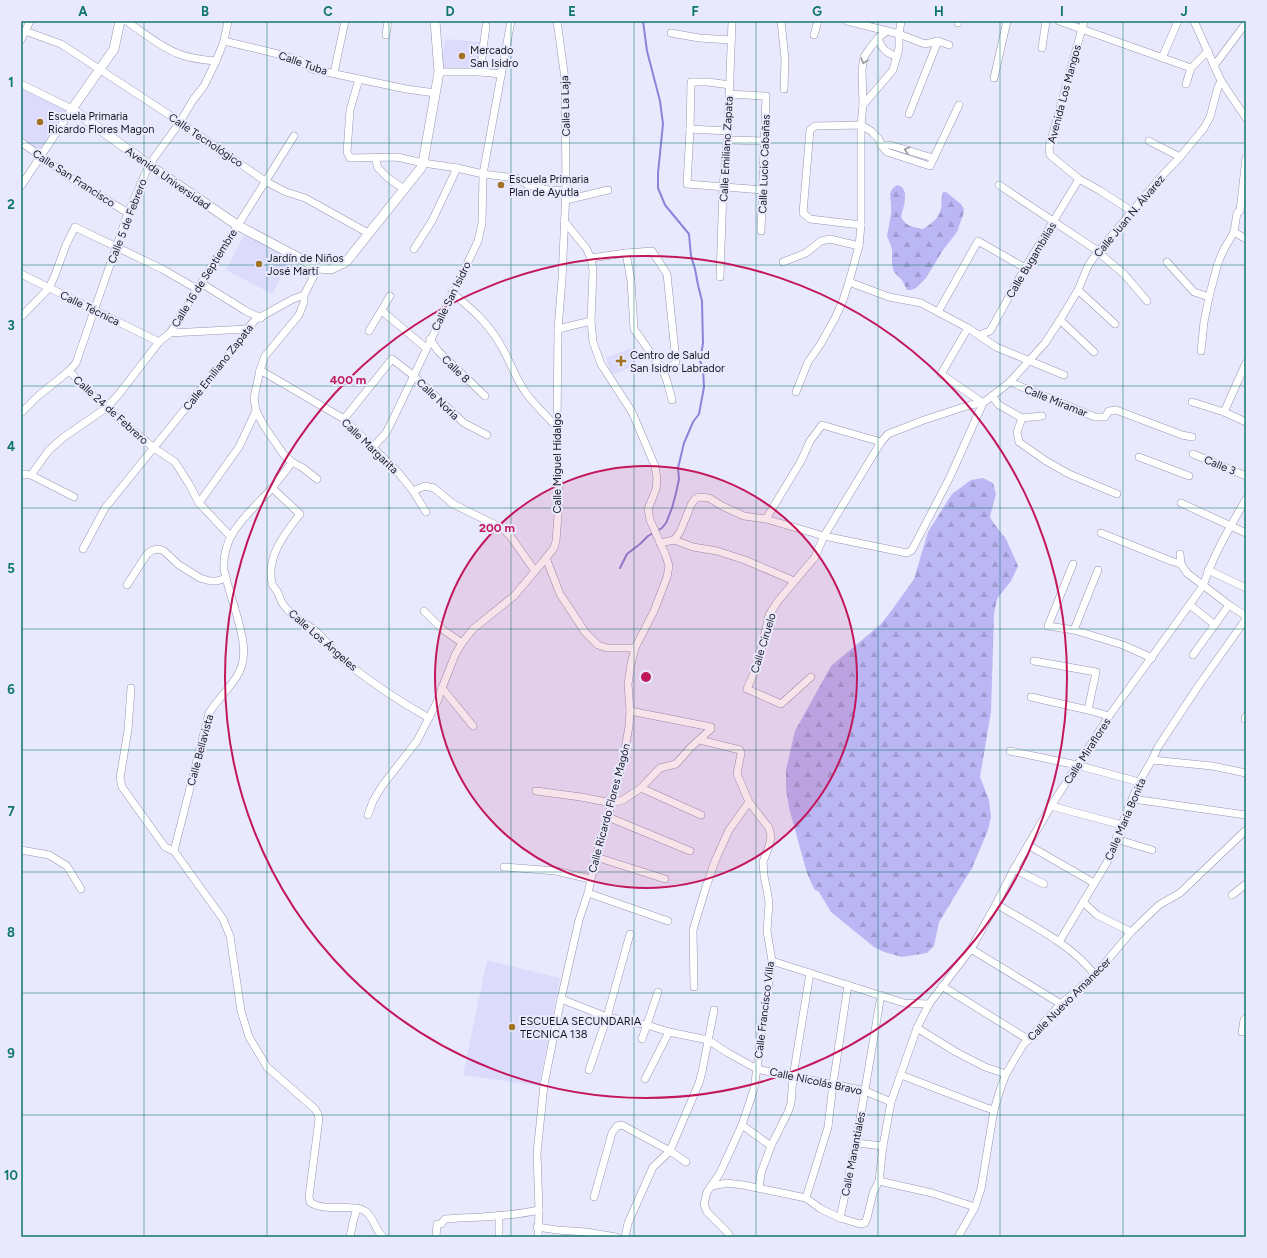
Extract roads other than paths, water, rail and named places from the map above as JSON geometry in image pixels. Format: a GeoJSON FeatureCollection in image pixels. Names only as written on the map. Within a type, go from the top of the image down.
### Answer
{"type":"FeatureCollection","features":[{"type":"Feature","properties":{"kind":"street"},"geometry":{"type":"LineString","coordinates":[[21,40],[30,21]]}},
{"type":"Feature","properties":{"kind":"street"},"geometry":{"type":"LineString","coordinates":[[21,186],[114,49],[120,21]]}},
{"type":"Feature","properties":{"kind":"street"},"geometry":{"type":"LineString","coordinates":[[126,21],[168,49],[180,55],[216,61]]}},
{"type":"Feature","properties":{"kind":"street","name":"Calle 5 de Febrero"},"geometry":{"type":"LineString","coordinates":[[21,413],[38,396],[69,371],[76,363],[128,213],[149,165],[204,86],[224,41],[228,21]]}},
{"type":"Feature","properties":{"kind":"street"},"geometry":{"type":"LineString","coordinates":[[334,73],[344,21]]}},
{"type":"Feature","properties":{"kind":"street"},"geometry":{"type":"LineString","coordinates":[[386,34],[388,21]]}},
{"type":"Feature","properties":{"kind":"street"},"geometry":{"type":"LineString","coordinates":[[317,479],[284,455],[256,411],[254,398],[260,370],[268,350],[291,326],[299,315],[304,302],[304,295],[318,268],[331,270],[346,262],[421,168],[423,164],[439,72],[435,21]]}},
{"type":"Feature","properties":{"kind":"street","name":"Calle San Isidro"},"geometry":{"type":"LineString","coordinates":[[373,447],[386,433],[396,414],[430,339],[478,241],[482,223],[483,174],[511,21]]}},
{"type":"Feature","properties":{"kind":"street","name":"Calle La Laja"},"geometry":{"type":"LineString","coordinates":[[557,21],[565,79],[566,191]]}},
{"type":"Feature","properties":{"kind":"street","name":"Calle Emiliano Zapata"},"geometry":{"type":"LineString","coordinates":[[720,277],[723,187],[728,131],[732,21]]}},
{"type":"Feature","properties":{"kind":"street"},"geometry":{"type":"LineString","coordinates":[[780,21],[785,59],[784,89]]}},
{"type":"Feature","properties":{"kind":"street"},"geometry":{"type":"LineString","coordinates":[[814,36],[818,21]]}},
{"type":"Feature","properties":{"kind":"street"},"geometry":{"type":"LineString","coordinates":[[847,21],[899,34],[926,44],[938,40],[949,45]]}},
{"type":"Feature","properties":{"kind":"street"},"geometry":{"type":"LineString","coordinates":[[863,105],[893,70],[899,48],[901,21]]}},
{"type":"Feature","properties":{"kind":"street"},"geometry":{"type":"LineString","coordinates":[[994,78],[1007,21]]}},
{"type":"Feature","properties":{"kind":"street"},"geometry":{"type":"LineString","coordinates":[[1042,48],[1046,21]]}},
{"type":"Feature","properties":{"kind":"street"},"geometry":{"type":"LineString","coordinates":[[1059,21],[1082,29]]}},
{"type":"Feature","properties":{"kind":"street","name":"Avenida Los Mangos"},"geometry":{"type":"LineString","coordinates":[[1084,21],[1049,148],[1050,155],[1079,179],[1133,212]]}},
{"type":"Feature","properties":{"kind":"street"},"geometry":{"type":"LineString","coordinates":[[1162,58],[1178,21]]}},
{"type":"Feature","properties":{"kind":"street"},"geometry":{"type":"LineString","coordinates":[[1194,21],[1221,81],[1246,118]]}},
{"type":"Feature","properties":{"kind":"street"},"geometry":{"type":"LineString","coordinates":[[1214,66],[1246,22]]}},
{"type":"Feature","properties":{"kind":"street"},"geometry":{"type":"LineString","coordinates":[[480,72],[486,26]]}},
{"type":"Feature","properties":{"kind":"street","name":"Avenida Los Mangos"},"geometry":{"type":"LineString","coordinates":[[1082,29],[1192,68]]}},
{"type":"Feature","properties":{"kind":"street","name":"Calle Tecnológico"},"geometry":{"type":"LineString","coordinates":[[25,31],[61,44],[180,122],[265,181],[286,192],[305,198],[368,233]]}},
{"type":"Feature","properties":{"kind":"street"},"geometry":{"type":"LineString","coordinates":[[796,392],[808,362],[820,345],[842,303],[859,246],[861,225],[861,126],[863,105],[862,70],[864,57],[878,38],[887,31]]}},
{"type":"Feature","properties":{"kind":"street"},"geometry":{"type":"LineString","coordinates":[[671,33],[699,38],[731,40]]}},
{"type":"Feature","properties":{"kind":"street"},"geometry":{"type":"LineString","coordinates":[[878,38],[881,47],[887,53],[897,57]]}},
{"type":"Feature","properties":{"kind":"street"},"geometry":{"type":"LineString","coordinates":[[910,114],[938,40]]}},
{"type":"Feature","properties":{"kind":"street","name":"Calle Tuba"},"geometry":{"type":"LineString","coordinates":[[224,41],[299,60],[312,69],[406,89],[435,93]]}},
{"type":"Feature","properties":{"kind":"street"},"geometry":{"type":"LineString","coordinates":[[1186,84],[1192,68],[1208,51]]}},
{"type":"Feature","properties":{"kind":"street"},"geometry":{"type":"LineString","coordinates":[[439,72],[480,72],[501,74]]}},
{"type":"Feature","properties":{"kind":"street"},"geometry":{"type":"LineString","coordinates":[[359,79],[350,110],[347,152],[350,158],[397,157],[423,164],[516,178],[528,185],[548,190],[566,191]]}},
{"type":"Feature","properties":{"kind":"street","name":"Calle Juan N. Álvarez"},"geometry":{"type":"LineString","coordinates":[[983,402],[1010,382],[1044,343],[1078,290],[1088,266],[1098,251],[1204,128],[1210,117],[1218,86],[1221,81]]}},
{"type":"Feature","properties":{"kind":"street"},"geometry":{"type":"LineString","coordinates":[[730,85],[708,82],[691,82],[690,129],[686,181],[687,184],[763,190]]}},
{"type":"Feature","properties":{"kind":"street","name":"Avenida Universidad"},"geometry":{"type":"LineString","coordinates":[[21,84],[72,109],[149,165],[237,225],[318,268]]}},
{"type":"Feature","properties":{"kind":"street","name":"Calle Lucio Cabañas"},"geometry":{"type":"LineString","coordinates":[[729,94],[766,96],[761,231]]}},
{"type":"Feature","properties":{"kind":"street"},"geometry":{"type":"LineString","coordinates":[[861,225],[810,219],[803,213],[810,130],[815,126],[861,126],[871,131],[887,152],[930,166],[959,105]]}},
{"type":"Feature","properties":{"kind":"street"},"geometry":{"type":"LineString","coordinates":[[690,129],[728,131]]}},
{"type":"Feature","properties":{"kind":"street","name":"Calle 16 de Septiembre"},"geometry":{"type":"LineString","coordinates":[[32,475],[49,450],[64,437],[106,408],[119,394],[159,342],[170,333],[294,136]]}},
{"type":"Feature","properties":{"kind":"street"},"geometry":{"type":"LineString","coordinates":[[727,140],[765,141]]}},
{"type":"Feature","properties":{"kind":"street"},"geometry":{"type":"LineString","coordinates":[[1149,141],[1180,157]]}},
{"type":"Feature","properties":{"kind":"street","name":"Calle San Francisco"},"geometry":{"type":"LineString","coordinates":[[21,142],[66,175],[128,213]]}},
{"type":"Feature","properties":{"kind":"street"},"geometry":{"type":"LineString","coordinates":[[375,157],[378,168],[388,178],[404,189]]}},
{"type":"Feature","properties":{"kind":"street"},"geometry":{"type":"LineString","coordinates":[[1201,351],[1204,322],[1218,263],[1234,232],[1237,213],[1240,210],[1246,158]]}},
{"type":"Feature","properties":{"kind":"street"},"geometry":{"type":"LineString","coordinates":[[414,249],[432,221],[457,168]]}},
{"type":"Feature","properties":{"kind":"street","name":"Calle Bugambilias"},"geometry":{"type":"LineString","coordinates":[[990,331],[1025,268],[1079,179]]}},
{"type":"Feature","properties":{"kind":"street"},"geometry":{"type":"LineString","coordinates":[[998,185],[1098,251],[1124,274],[1147,301]]}},
{"type":"Feature","properties":{"kind":"street"},"geometry":{"type":"LineString","coordinates":[[566,200],[608,190]]}},
{"type":"Feature","properties":{"kind":"street","name":"Calle Miguel Hidalgo"},"geometry":{"type":"LineString","coordinates":[[368,815],[373,800],[382,786],[417,741],[437,702],[455,655],[462,643],[473,629],[514,596],[554,548],[556,541],[559,502],[557,427],[558,329],[566,191]]}},
{"type":"Feature","properties":{"kind":"street"},"geometry":{"type":"LineString","coordinates":[[564,221],[586,248],[591,258],[652,251],[667,274],[676,362],[672,366],[662,369]]}},
{"type":"Feature","properties":{"kind":"street"},"geometry":{"type":"LineString","coordinates":[[21,317],[49,288],[66,245],[75,227],[199,286],[261,318]]}},
{"type":"Feature","properties":{"kind":"street"},"geometry":{"type":"LineString","coordinates":[[1234,232],[1246,238]]}},
{"type":"Feature","properties":{"kind":"street"},"geometry":{"type":"LineString","coordinates":[[783,262],[806,253],[820,241],[830,239],[859,246]]}},
{"type":"Feature","properties":{"kind":"street"},"geometry":{"type":"LineString","coordinates":[[938,312],[978,241],[1025,268]]}},
{"type":"Feature","properties":{"kind":"street"},"geometry":{"type":"LineString","coordinates":[[626,253],[631,281],[634,329],[662,369],[672,400]]}},
{"type":"Feature","properties":{"kind":"street","name":"Calle Ricardo Flores Magón"},"geometry":{"type":"LineString","coordinates":[[538,1237],[539,1210],[537,1153],[544,1084],[579,920],[588,893],[590,879],[624,755],[629,726],[630,711],[628,684],[631,664],[635,648],[654,611],[667,577],[669,566],[650,520],[648,509],[656,490],[657,479],[655,466],[632,412],[601,364],[593,342],[591,321],[591,258]]}},
{"type":"Feature","properties":{"kind":"street"},"geometry":{"type":"LineString","coordinates":[[1166,262],[1194,292],[1209,297]]}},
{"type":"Feature","properties":{"kind":"street","name":"Calle Técnica"},"geometry":{"type":"LineString","coordinates":[[21,274],[159,342]]}},
{"type":"Feature","properties":{"kind":"street"},"geometry":{"type":"LineString","coordinates":[[849,282],[889,297],[921,303],[968,328],[996,347],[1064,375]]}},
{"type":"Feature","properties":{"kind":"street"},"geometry":{"type":"LineString","coordinates":[[1078,290],[1115,324]]}},
{"type":"Feature","properties":{"kind":"street"},"geometry":{"type":"LineString","coordinates":[[452,293],[474,311],[486,324],[500,343],[525,392],[538,408],[557,427]]}},
{"type":"Feature","properties":{"kind":"street","name":"Calle Emiliano Zapata"},"geometry":{"type":"LineString","coordinates":[[83,549],[105,508],[240,340],[247,329],[255,320],[293,299],[304,295]]}},
{"type":"Feature","properties":{"kind":"street"},"geometry":{"type":"LineString","coordinates":[[368,331],[390,296]]}},
{"type":"Feature","properties":{"kind":"street"},"geometry":{"type":"LineString","coordinates":[[382,310],[426,348]]}},
{"type":"Feature","properties":{"kind":"street"},"geometry":{"type":"LineString","coordinates":[[1060,320],[1094,352]]}},
{"type":"Feature","properties":{"kind":"street"},"geometry":{"type":"LineString","coordinates":[[558,329],[591,321]]}},
{"type":"Feature","properties":{"kind":"street"},"geometry":{"type":"LineString","coordinates":[[968,328],[941,374],[983,402]]}},
{"type":"Feature","properties":{"kind":"street"},"geometry":{"type":"LineString","coordinates":[[170,333],[247,329]]}},
{"type":"Feature","properties":{"kind":"street"},"geometry":{"type":"LineString","coordinates":[[979,335],[990,331],[996,347]]}},
{"type":"Feature","properties":{"kind":"street","name":"Calle 8"},"geometry":{"type":"LineString","coordinates":[[430,339],[438,351],[485,396]]}},
{"type":"Feature","properties":{"kind":"street","name":"Calle Noria"},"geometry":{"type":"LineString","coordinates":[[344,419],[392,358],[414,376],[464,423],[487,435]]}},
{"type":"Feature","properties":{"kind":"street"},"geometry":{"type":"LineString","coordinates":[[1224,412],[1246,363]]}},
{"type":"Feature","properties":{"kind":"street","name":"Calle Margarita"},"geometry":{"type":"LineString","coordinates":[[260,370],[344,419],[397,471],[413,491],[426,512]]}},
{"type":"Feature","properties":{"kind":"street","name":"Calle 24 de Febrero"},"geometry":{"type":"LineString","coordinates":[[69,371],[106,408],[154,448]]}},
{"type":"Feature","properties":{"kind":"street","name":"Calle Miramar"},"geometry":{"type":"LineString","coordinates":[[1010,382],[1095,417],[1105,417],[1109,411],[1116,410],[1182,435],[1192,437]]}},
{"type":"Feature","properties":{"kind":"street"},"geometry":{"type":"LineString","coordinates":[[992,396],[999,405],[1022,418],[1042,416]]}},
{"type":"Feature","properties":{"kind":"street"},"geometry":{"type":"LineString","coordinates":[[766,519],[801,461],[810,441],[822,424],[881,442],[888,434],[924,420],[983,402]]}},
{"type":"Feature","properties":{"kind":"street"},"geometry":{"type":"LineString","coordinates":[[674,540],[680,532],[691,505],[695,499],[699,497],[709,498],[744,516],[766,519],[824,536],[907,553],[912,550],[950,477],[983,402]]}},
{"type":"Feature","properties":{"kind":"street"},"geometry":{"type":"LineString","coordinates":[[1192,402],[1224,412],[1246,422]]}},
{"type":"Feature","properties":{"kind":"street"},"geometry":{"type":"LineString","coordinates":[[199,502],[239,447],[256,411]]}},
{"type":"Feature","properties":{"kind":"street"},"geometry":{"type":"LineString","coordinates":[[1022,418],[1017,432],[1019,442],[1046,461],[1069,474],[1116,494]]}},
{"type":"Feature","properties":{"kind":"street","name":"Calle Ciruelo"},"geometry":{"type":"LineString","coordinates":[[811,677],[781,704],[747,689],[758,664],[770,615],[778,601],[815,557],[824,536],[881,442]]}},
{"type":"Feature","properties":{"kind":"street"},"geometry":{"type":"LineString","coordinates":[[154,448],[175,462],[199,502],[230,536]]}},
{"type":"Feature","properties":{"kind":"street","name":"Calle 3"},"geometry":{"type":"LineString","coordinates":[[1193,454],[1246,476]]}},
{"type":"Feature","properties":{"kind":"street"},"geometry":{"type":"LineString","coordinates":[[1139,457],[1189,476]]}},
{"type":"Feature","properties":{"kind":"street","name":"Calle Bellavista"},"geometry":{"type":"LineString","coordinates":[[174,851],[209,713],[215,703],[236,678],[241,669],[244,658],[242,635],[224,570],[223,560],[225,550],[230,536],[253,506],[272,488],[292,462]]}},
{"type":"Feature","properties":{"kind":"street"},"geometry":{"type":"LineString","coordinates":[[21,474],[32,475],[74,497]]}},
{"type":"Feature","properties":{"kind":"street"},"geometry":{"type":"LineString","coordinates":[[413,491],[425,486],[434,488],[453,504],[502,528],[511,537],[535,571]]}},
{"type":"Feature","properties":{"kind":"street","name":"Calle Los Ángeles"},"geometry":{"type":"LineString","coordinates":[[272,488],[300,514],[284,534],[272,562],[272,584],[283,604],[294,616],[317,633],[344,661],[406,705],[429,718]]}},
{"type":"Feature","properties":{"kind":"street","name":"Calle Miraflores"},"geometry":{"type":"LineString","coordinates":[[840,1218],[860,1224],[865,1223],[873,1192],[879,1181],[883,1146],[891,1102],[918,1028],[929,1004],[971,949],[1028,844],[1109,716],[1203,586],[1208,570],[1230,526],[1246,499]]}},
{"type":"Feature","properties":{"kind":"street"},"geometry":{"type":"LineString","coordinates":[[1181,503],[1246,533]]}},
{"type":"Feature","properties":{"kind":"street"},"geometry":{"type":"LineString","coordinates":[[1101,533],[1181,564]]}},
{"type":"Feature","properties":{"kind":"street"},"geometry":{"type":"LineString","coordinates":[[660,543],[674,540],[693,547],[717,551],[745,560],[794,581]]}},
{"type":"Feature","properties":{"kind":"street"},"geometry":{"type":"LineString","coordinates":[[127,585],[147,554],[153,550],[159,549],[164,551],[179,565],[200,578],[210,581],[217,581],[226,578]]}},
{"type":"Feature","properties":{"kind":"street"},"geometry":{"type":"LineString","coordinates":[[1180,554],[1181,564],[1187,573],[1246,618]]}},
{"type":"Feature","properties":{"kind":"street"},"geometry":{"type":"LineString","coordinates":[[546,558],[560,594],[585,632],[598,645],[607,648],[635,648]]}},
{"type":"Feature","properties":{"kind":"street"},"geometry":{"type":"LineString","coordinates":[[1073,564],[1048,626],[1074,630],[1123,645],[1152,658]]}},
{"type":"Feature","properties":{"kind":"street"},"geometry":{"type":"LineString","coordinates":[[1074,630],[1098,570]]}},
{"type":"Feature","properties":{"kind":"street"},"geometry":{"type":"LineString","coordinates":[[1208,570],[1246,588]]}},
{"type":"Feature","properties":{"kind":"street"},"geometry":{"type":"LineString","coordinates":[[1190,605],[1215,625]]}},
{"type":"Feature","properties":{"kind":"street"},"geometry":{"type":"LineString","coordinates":[[1193,656],[1229,606]]}},
{"type":"Feature","properties":{"kind":"street"},"geometry":{"type":"LineString","coordinates":[[424,612],[442,629],[462,643]]}},
{"type":"Feature","properties":{"kind":"street","name":"Calle María Bonita"},"geometry":{"type":"LineString","coordinates":[[1059,942],[1114,849],[1116,839],[1139,782],[1158,747],[1246,618]]}},
{"type":"Feature","properties":{"kind":"street"},"geometry":{"type":"LineString","coordinates":[[1034,661],[1096,672],[1088,710]]}},
{"type":"Feature","properties":{"kind":"street"},"geometry":{"type":"LineString","coordinates":[[131,688],[128,730],[120,778],[122,787],[165,847],[174,851],[223,919],[230,936],[241,1011],[249,1037],[267,1067],[315,1109],[318,1114],[319,1119],[309,1196],[310,1202],[314,1205],[335,1208],[364,1209],[369,1214],[379,1233],[383,1237]]}},
{"type":"Feature","properties":{"kind":"street"},"geometry":{"type":"LineString","coordinates":[[442,688],[472,726]]}},
{"type":"Feature","properties":{"kind":"street"},"geometry":{"type":"LineString","coordinates":[[1030,697],[1109,716]]}},
{"type":"Feature","properties":{"kind":"street"},"geometry":{"type":"LineString","coordinates":[[536,791],[612,803],[623,800],[641,788],[660,768],[676,764],[691,747],[711,729],[711,727],[630,711]]}},
{"type":"Feature","properties":{"kind":"street","name":"Calle Francisco Villa"},"geometry":{"type":"LineString","coordinates":[[700,740],[740,750],[741,753],[737,774],[750,802],[769,828],[771,837],[763,862],[769,903],[767,931],[772,961],[754,1089],[742,1125],[720,1173],[707,1192],[704,1204],[707,1212],[728,1233],[730,1237]]}},
{"type":"Feature","properties":{"kind":"street"},"geometry":{"type":"LineString","coordinates":[[1010,751],[1077,765],[1139,782]]}},
{"type":"Feature","properties":{"kind":"street"},"geometry":{"type":"LineString","coordinates":[[1152,760],[1212,766],[1246,773]]}},
{"type":"Feature","properties":{"kind":"street"},"geometry":{"type":"LineString","coordinates":[[641,788],[701,815]]}},
{"type":"Feature","properties":{"kind":"street"},"geometry":{"type":"LineString","coordinates":[[1133,798],[1246,815]]}},
{"type":"Feature","properties":{"kind":"street"},"geometry":{"type":"LineString","coordinates":[[694,987],[693,930],[705,890],[715,861],[729,830],[750,802]]}},
{"type":"Feature","properties":{"kind":"street"},"geometry":{"type":"LineString","coordinates":[[1051,806],[1122,825]]}},
{"type":"Feature","properties":{"kind":"street"},"geometry":{"type":"LineString","coordinates":[[608,817],[690,851]]}},
{"type":"Feature","properties":{"kind":"street","name":"Calle Nuevo Amanecer"},"geometry":{"type":"LineString","coordinates":[[958,1237],[975,1207],[981,1189],[994,1110],[1006,1074],[1023,1045],[1061,1004],[1095,975],[1131,932],[1159,905],[1180,893],[1246,830]]}},
{"type":"Feature","properties":{"kind":"street"},"geometry":{"type":"LineString","coordinates":[[1116,839],[1152,850]]}},
{"type":"Feature","properties":{"kind":"street"},"geometry":{"type":"LineString","coordinates":[[1028,844],[1094,882]]}},
{"type":"Feature","properties":{"kind":"street"},"geometry":{"type":"LineString","coordinates":[[21,850],[49,855],[67,866],[81,889]]}},
{"type":"Feature","properties":{"kind":"street"},"geometry":{"type":"LineString","coordinates":[[596,857],[665,879]]}},
{"type":"Feature","properties":{"kind":"street"},"geometry":{"type":"LineString","coordinates":[[504,867],[556,871],[590,879]]}},
{"type":"Feature","properties":{"kind":"street"},"geometry":{"type":"LineString","coordinates":[[1014,869],[1044,884]]}},
{"type":"Feature","properties":{"kind":"street"},"geometry":{"type":"LineString","coordinates":[[1232,895],[1246,884]]}},
{"type":"Feature","properties":{"kind":"street"},"geometry":{"type":"LineString","coordinates":[[588,893],[668,921]]}},
{"type":"Feature","properties":{"kind":"street"},"geometry":{"type":"LineString","coordinates":[[1083,902],[1097,915],[1131,932]]}},
{"type":"Feature","properties":{"kind":"street"},"geometry":{"type":"LineString","coordinates":[[996,904],[1059,942],[1087,966],[1095,975]]}},
{"type":"Feature","properties":{"kind":"street"},"geometry":{"type":"LineString","coordinates":[[589,1070],[607,1017],[630,934]]}},
{"type":"Feature","properties":{"kind":"street"},"geometry":{"type":"LineString","coordinates":[[971,949],[1061,1004]]}},
{"type":"Feature","properties":{"kind":"street"},"geometry":{"type":"LineString","coordinates":[[772,961],[904,1003],[929,1004]]}},
{"type":"Feature","properties":{"kind":"street"},"geometry":{"type":"LineString","coordinates":[[759,1188],[761,1173],[771,1146],[791,1103],[793,1077],[810,973]]}},
{"type":"Feature","properties":{"kind":"street"},"geometry":{"type":"LineString","coordinates":[[806,1198],[828,1127],[848,985]]}},
{"type":"Feature","properties":{"kind":"street"},"geometry":{"type":"LineString","coordinates":[[942,986],[1029,1040]]}},
{"type":"Feature","properties":{"kind":"street"},"geometry":{"type":"LineString","coordinates":[[642,1039],[658,992]]}},
{"type":"Feature","properties":{"kind":"street","name":"Calle Manantiales"},"geometry":{"type":"LineString","coordinates":[[840,1218],[856,1143],[881,996]]}},
{"type":"Feature","properties":{"kind":"street","name":"Calle Nicolás Bravo"},"geometry":{"type":"LineString","coordinates":[[561,999],[607,1017],[708,1040],[757,1069],[865,1091],[891,1102]]}},
{"type":"Feature","properties":{"kind":"street"},"geometry":{"type":"LineString","coordinates":[[625,1237],[628,1222],[653,1167],[670,1151],[699,1083],[714,1010]]}},
{"type":"Feature","properties":{"kind":"street"},"geometry":{"type":"LineString","coordinates":[[1242,1032],[1244,1020],[1246,1018]]}},
{"type":"Feature","properties":{"kind":"street"},"geometry":{"type":"LineString","coordinates":[[918,1028],[962,1055],[985,1067],[1006,1074]]}},
{"type":"Feature","properties":{"kind":"street"},"geometry":{"type":"LineString","coordinates":[[645,1079],[669,1032]]}},
{"type":"Feature","properties":{"kind":"street"},"geometry":{"type":"LineString","coordinates":[[901,1075],[994,1110]]}},
{"type":"Feature","properties":{"kind":"street"},"geometry":{"type":"LineString","coordinates":[[594,1198],[612,1133],[617,1126],[622,1125],[670,1151],[686,1162]]}},
{"type":"Feature","properties":{"kind":"street"},"geometry":{"type":"LineString","coordinates":[[742,1125],[771,1146]]}},
{"type":"Feature","properties":{"kind":"street"},"geometry":{"type":"LineString","coordinates":[[856,1143],[883,1146]]}},
{"type":"Feature","properties":{"kind":"street"},"geometry":{"type":"LineString","coordinates":[[720,1173],[727,1183]]}},
{"type":"Feature","properties":{"kind":"street"},"geometry":{"type":"LineString","coordinates":[[879,1181],[932,1193],[975,1207]]}},
{"type":"Feature","properties":{"kind":"street"},"geometry":{"type":"LineString","coordinates":[[712,1186],[727,1183],[806,1198],[821,1209],[840,1218]]}},
{"type":"Feature","properties":{"kind":"street"},"geometry":{"type":"LineString","coordinates":[[350,1237],[357,1208]]}},
{"type":"Feature","properties":{"kind":"street"},"geometry":{"type":"LineString","coordinates":[[434,1237],[437,1224],[441,1224],[445,1219],[499,1216],[539,1210]]}},
{"type":"Feature","properties":{"kind":"street"},"geometry":{"type":"LineString","coordinates":[[499,1216],[500,1237]]}},
{"type":"Feature","properties":{"kind":"street"},"geometry":{"type":"LineString","coordinates":[[538,1227],[616,1237]]}},
{"type":"Feature","properties":{"kind":"waterway"},"geometry":{"type":"LineString","coordinates":[[620,568],[627,554],[648,536],[662,528],[666,523],[676,493],[679,479],[678,468],[684,443],[693,422],[699,414],[704,387],[703,368],[700,361],[703,343],[702,301],[691,256],[689,234],[665,205],[658,188],[663,124],[660,101],[647,51],[643,21]]}},
{"type":"Feature","properties":{"kind":"place","name":"Mercado San Isidro"},"geometry":{"type":"Point","coordinates":[462,56]}},
{"type":"Feature","properties":{"kind":"place","name":"Escuela Primaria Ricardo Flores Magon"},"geometry":{"type":"Point","coordinates":[40,122]}},
{"type":"Feature","properties":{"kind":"place","name":"Escuela Primaria Plan de Ayutla"},"geometry":{"type":"Point","coordinates":[501,185]}},
{"type":"Feature","properties":{"kind":"place","name":"Jardín de Niños José Martí"},"geometry":{"type":"Point","coordinates":[259,264]}},
{"type":"Feature","properties":{"kind":"place","name":"Centro de Salud San Isidro Labrador"},"geometry":{"type":"Point","coordinates":[621,361]}},
{"type":"Feature","properties":{"kind":"place","name":"ESCUELA SECUNDARIA TECNICA 138"},"geometry":{"type":"Point","coordinates":[512,1027]}}]}
